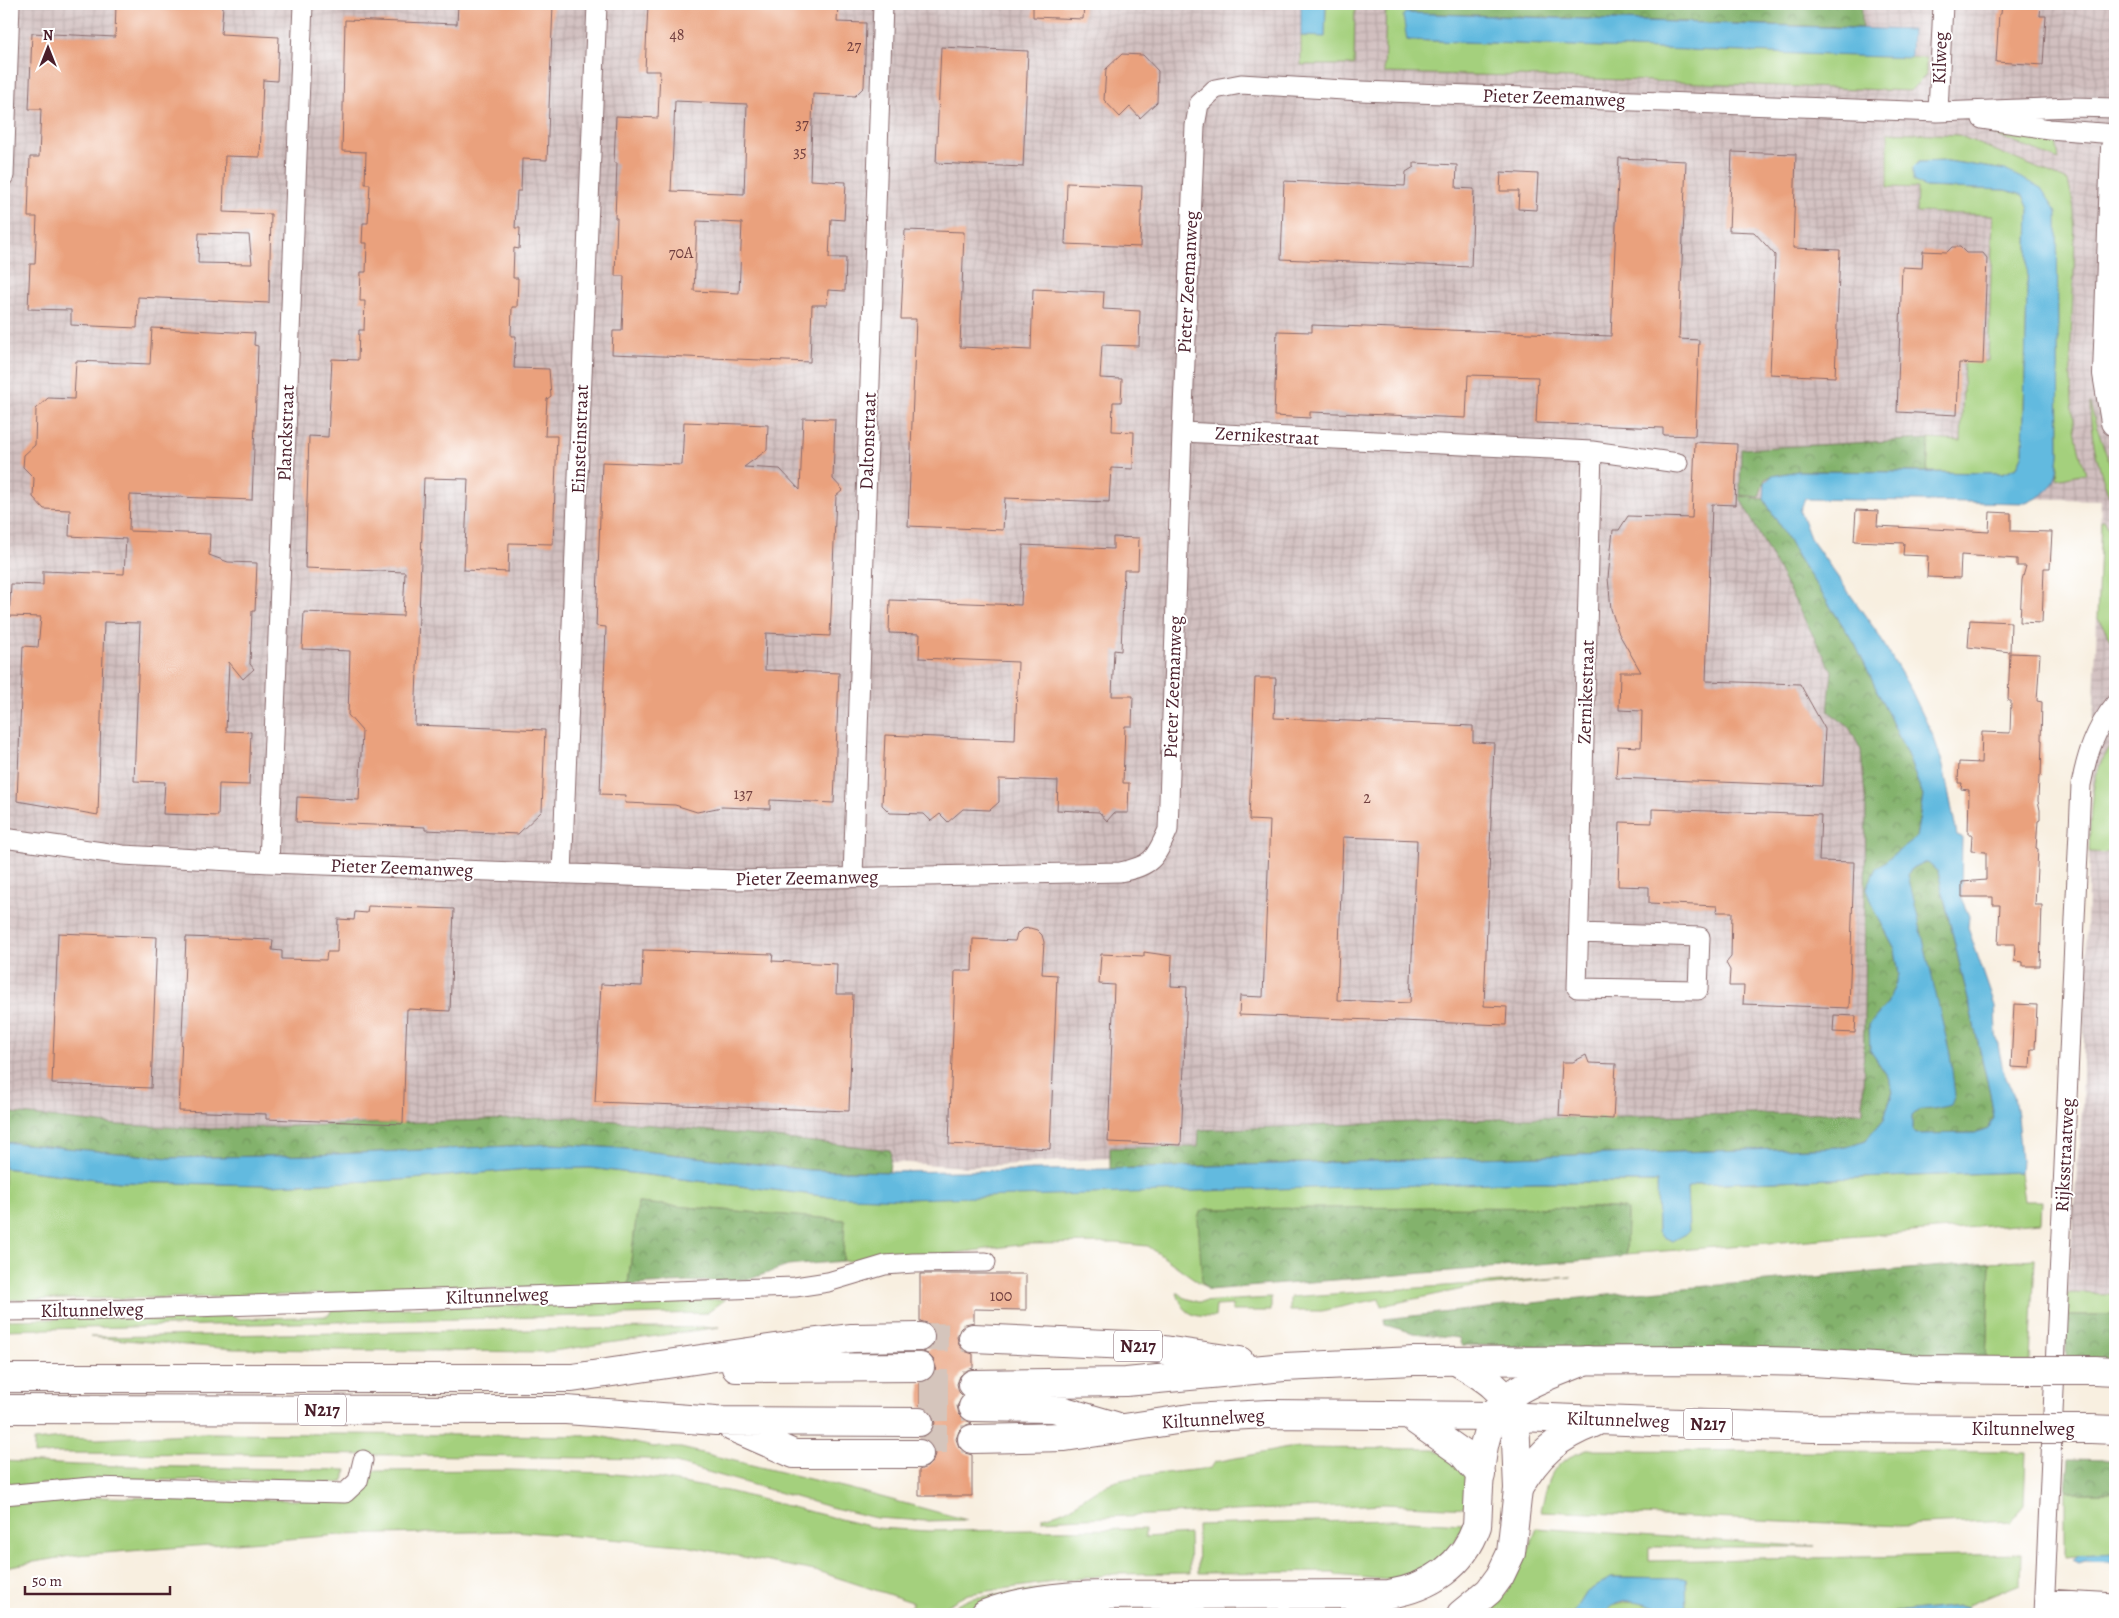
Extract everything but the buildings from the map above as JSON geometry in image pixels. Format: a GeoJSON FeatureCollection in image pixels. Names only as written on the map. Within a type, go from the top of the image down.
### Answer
{"type":"FeatureCollection","features":[{"type":"Feature","properties":{"kind":"main road"},"geometry":{"type":"LineString","coordinates":[[2115,148],[2107,358],[2107,374],[2115,422]]}},
{"type":"Feature","properties":{"kind":"main road","name":"N217"},"geometry":{"type":"LineString","coordinates":[[4,1378],[572,1378],[852,1338],[920,1395]]}},
{"type":"Feature","properties":{"kind":"main road"},"geometry":{"type":"LineString","coordinates":[[985,1614],[1018,1604],[1047,1599],[1085,1596],[1389,1594],[1408,1591],[1443,1575],[1456,1562],[1469,1543],[1477,1526],[1484,1447],[1489,1426],[1526,1386],[1587,1360]]}},
{"type":"Feature","properties":{"kind":"main road","name":"Kiltunnelweg"},"geometry":{"type":"LineString","coordinates":[[2103,1430],[1813,1428],[1603,1420],[1505,1410],[1408,1415],[1223,1416],[1121,1428],[1065,1437],[973,1396],[1284,1368],[1414,1361],[1804,1362],[1920,1369],[2104,1370]]}},
{"type":"Feature","properties":{"kind":"main road"},"geometry":{"type":"LineString","coordinates":[[1456,1361],[1490,1383],[1505,1410],[1518,1489],[1513,1544],[1508,1563],[1489,1591],[1461,1614]]}},
{"type":"Feature","properties":{"kind":"main road","name":"N217"},"geometry":{"type":"LineString","coordinates":[[645,1368],[812,1382],[920,1395]]}},
{"type":"Feature","properties":{"kind":"main road","name":"N217"},"geometry":{"type":"LineString","coordinates":[[4,1410],[566,1410],[716,1421],[795,1409],[920,1395]]}},
{"type":"Feature","properties":{"kind":"main road","name":"N217"},"geometry":{"type":"LineString","coordinates":[[716,1421],[794,1454],[920,1395]]}},
{"type":"Feature","properties":{"kind":"main road"},"geometry":{"type":"LineString","coordinates":[[1408,1415],[1462,1453],[1481,1475]]}},
{"type":"Feature","properties":{"kind":"main road"},"geometry":{"type":"LineString","coordinates":[[1518,1489],[1532,1466],[1554,1443],[1576,1430],[1603,1420]]}},
{"type":"Feature","properties":{"kind":"street"},"geometry":{"type":"LineString","coordinates":[[4,176],[10,4]]}},
{"type":"Feature","properties":{"kind":"street","name":"Planckstraat"},"geometry":{"type":"LineString","coordinates":[[269,863],[303,4]]}},
{"type":"Feature","properties":{"kind":"street","name":"Einsteinstraat"},"geometry":{"type":"LineString","coordinates":[[562,874],[597,4]]}},
{"type":"Feature","properties":{"kind":"street","name":"Daltonstraat"},"geometry":{"type":"LineString","coordinates":[[853,877],[883,4]]}},
{"type":"Feature","properties":{"kind":"street","name":"Kilweg"},"geometry":{"type":"LineString","coordinates":[[1938,112],[1943,4]]}},
{"type":"Feature","properties":{"kind":"street","name":"Pieter Zeemanweg"},"geometry":{"type":"LineString","coordinates":[[4,838],[123,855],[269,863],[736,880],[1120,872],[1141,868],[1158,853],[1168,830],[1195,126],[1199,104],[1216,90],[1241,84],[1361,91],[1938,112],[2072,107],[2115,108]]}},
{"type":"Feature","properties":{"kind":"street","name":"Pieter Zeemanweg"},"geometry":{"type":"LineString","coordinates":[[1938,112],[2049,128],[2115,134]]}},
{"type":"Feature","properties":{"kind":"street","name":"Zernikestraat"},"geometry":{"type":"LineString","coordinates":[[1182,432],[1592,451],[1678,463]]}},
{"type":"Feature","properties":{"kind":"street","name":"Zernikestraat"},"geometry":{"type":"LineString","coordinates":[[1579,932],[1700,937],[1698,990],[1577,988],[1592,451]]}},
{"type":"Feature","properties":{"kind":"street","name":"Rijksstraatweg"},"geometry":{"type":"LineString","coordinates":[[2044,1607],[2081,785],[2092,741],[2100,724],[2115,704]]}},
{"type":"Feature","properties":{"kind":"street","name":"Kiltunnelweg"},"geometry":{"type":"LineString","coordinates":[[4,1311],[101,1310],[795,1287],[828,1282],[885,1265],[913,1262],[986,1262]]}},
{"type":"Feature","properties":{"kind":"street"},"geometry":{"type":"LineString","coordinates":[[4,1494],[91,1487],[345,1493],[358,1482],[363,1460]]}},
{"type":"Feature","properties":{"kind":"street"},"geometry":{"type":"LineString","coordinates":[[2044,1607],[2115,1603]]}},
{"type":"Feature","properties":{"kind":"shaded area"},"geometry":{"type":"Polygon","coordinates":[[[4,4],[2115,4],[2115,1294],[2067,1293],[2082,1109],[2101,500],[1787,492],[1801,539],[1889,679],[1863,1112],[966,1167],[565,1139],[4,1135],[4,4]]]}},
{"type":"Feature","properties":{"kind":"green space"},"geometry":{"type":"Polygon","coordinates":[[[1326,4],[1355,4],[1354,65],[1301,65],[1301,36],[1325,36],[1326,4]]]}},
{"type":"Feature","properties":{"kind":"green space"},"geometry":{"type":"Polygon","coordinates":[[[1386,4],[1409,4],[1410,13],[1405,13],[1407,40],[1926,58],[1926,75],[1910,91],[1516,76],[1384,73],[1386,4]]]}},
{"type":"Feature","properties":{"kind":"green space"},"geometry":{"type":"Polygon","coordinates":[[[1409,4],[1862,4],[1862,28],[1410,13],[1409,4]]]}},
{"type":"Feature","properties":{"kind":"green space"},"geometry":{"type":"Polygon","coordinates":[[[1989,131],[2056,140],[2059,160],[1992,134],[1989,131]]]}},
{"type":"Feature","properties":{"kind":"green space"},"geometry":{"type":"Polygon","coordinates":[[[1888,132],[1958,135],[2068,181],[2073,201],[2075,246],[2071,345],[2073,411],[2078,443],[2086,473],[2057,479],[2059,454],[2056,211],[2005,170],[1948,161],[1919,162],[1925,187],[2005,190],[2023,195],[2029,209],[2023,453],[2017,467],[2003,473],[1927,472],[1929,439],[1961,441],[1964,361],[1988,361],[1993,215],[1916,212],[1917,188],[1888,187],[1888,132]]]}},
{"type":"Feature","properties":{"kind":"green space"},"geometry":{"type":"Polygon","coordinates":[[[2090,403],[2115,479],[2115,510],[2097,458],[2090,417],[2090,403]]]}},
{"type":"Feature","properties":{"kind":"green space"},"geometry":{"type":"Polygon","coordinates":[[[1929,439],[1927,472],[1798,471],[1765,479],[1759,497],[1740,495],[1741,449],[1929,439]]]}},
{"type":"Feature","properties":{"kind":"green space"},"geometry":{"type":"Polygon","coordinates":[[[1739,496],[1764,499],[1801,562],[1855,644],[1907,754],[1923,796],[1916,838],[1897,853],[1867,888],[1876,913],[1895,949],[1899,975],[1887,1004],[1869,1025],[1870,1050],[1888,1077],[1893,1090],[1884,1119],[1866,1140],[1846,1147],[1110,1169],[1110,1148],[1198,1147],[1199,1130],[1525,1118],[1863,1112],[1866,808],[1861,750],[1849,727],[1828,711],[1832,671],[1739,496]]]}},
{"type":"Feature","properties":{"kind":"green space"},"geometry":{"type":"Polygon","coordinates":[[[2101,520],[2105,520],[2115,544],[2115,641],[2112,640],[2097,617],[2101,520]]]}},
{"type":"Feature","properties":{"kind":"green space"},"geometry":{"type":"Polygon","coordinates":[[[2115,742],[2115,853],[2089,852],[2094,784],[2101,762],[2115,742]]]}},
{"type":"Feature","properties":{"kind":"green space"},"geometry":{"type":"Polygon","coordinates":[[[1922,863],[1928,863],[1938,872],[1990,1093],[1994,1118],[1988,1128],[1975,1133],[1916,1134],[1912,1129],[1912,1116],[1920,1109],[1934,1109],[1908,875],[1912,868],[1922,863]]]}},
{"type":"Feature","properties":{"kind":"green space"},"geometry":{"type":"Polygon","coordinates":[[[4,1112],[117,1125],[210,1129],[577,1117],[890,1150],[891,1152],[889,1172],[809,1170],[617,1148],[553,1144],[315,1155],[169,1158],[4,1142],[4,1112]]]}},
{"type":"Feature","properties":{"kind":"green space"},"geometry":{"type":"Polygon","coordinates":[[[4,1168],[120,1182],[268,1185],[400,1180],[528,1169],[589,1168],[823,1196],[1534,1182],[1658,1182],[1658,1232],[1679,1236],[1686,1234],[1687,1188],[1696,1184],[2020,1172],[2024,1201],[2042,1201],[2041,1222],[1626,1254],[1627,1211],[1623,1208],[1206,1209],[1203,1285],[1207,1288],[1148,1246],[1116,1243],[1026,1244],[918,1258],[843,1261],[844,1220],[638,1203],[628,1285],[221,1297],[4,1300],[4,1168]]]}},
{"type":"Feature","properties":{"kind":"green space"},"geometry":{"type":"Polygon","coordinates":[[[638,1203],[845,1220],[843,1261],[788,1266],[750,1279],[628,1285],[638,1203]]]}},
{"type":"Feature","properties":{"kind":"green space"},"geometry":{"type":"Polygon","coordinates":[[[1623,1208],[1627,1211],[1626,1254],[1620,1257],[1602,1259],[1208,1290],[1202,1282],[1198,1219],[1200,1212],[1206,1209],[1623,1208]]]}},
{"type":"Feature","properties":{"kind":"green space"},"geometry":{"type":"Polygon","coordinates":[[[2035,1259],[2030,1362],[1986,1361],[1990,1262],[2035,1259]]]}},
{"type":"Feature","properties":{"kind":"green space"},"geometry":{"type":"Polygon","coordinates":[[[1990,1262],[1986,1361],[1461,1345],[1459,1338],[1414,1333],[1385,1325],[1384,1319],[1626,1293],[1990,1262]]]}},
{"type":"Feature","properties":{"kind":"green space"},"geometry":{"type":"Polygon","coordinates":[[[1571,1277],[1473,1287],[1381,1306],[1379,1299],[1322,1311],[1290,1311],[1290,1297],[1571,1277]]]}},
{"type":"Feature","properties":{"kind":"green space"},"geometry":{"type":"Polygon","coordinates":[[[1177,1293],[1198,1302],[1271,1298],[1271,1311],[1232,1311],[1232,1305],[1216,1306],[1215,1317],[1201,1316],[1187,1310],[1177,1293]]]}},
{"type":"Feature","properties":{"kind":"green space"},"geometry":{"type":"Polygon","coordinates":[[[2067,1293],[2115,1294],[2115,1315],[2066,1315],[2067,1293]]]}},
{"type":"Feature","properties":{"kind":"green space"},"geometry":{"type":"Polygon","coordinates":[[[726,1299],[707,1313],[4,1330],[4,1320],[231,1315],[237,1319],[328,1316],[332,1310],[726,1299]]]}},
{"type":"Feature","properties":{"kind":"green space"},"geometry":{"type":"Polygon","coordinates":[[[2066,1315],[2115,1315],[2115,1365],[2066,1363],[2066,1315]]]}},
{"type":"Feature","properties":{"kind":"green space"},"geometry":{"type":"Polygon","coordinates":[[[719,1327],[546,1352],[233,1349],[90,1337],[719,1327]]]}},
{"type":"Feature","properties":{"kind":"green space"},"geometry":{"type":"Polygon","coordinates":[[[203,1433],[599,1436],[654,1447],[681,1448],[851,1489],[967,1520],[926,1521],[876,1518],[830,1507],[676,1463],[646,1459],[409,1455],[56,1453],[34,1455],[34,1441],[63,1438],[98,1439],[203,1433]]]}},
{"type":"Feature","properties":{"kind":"green space"},"geometry":{"type":"Polygon","coordinates":[[[1288,1448],[1435,1449],[1465,1467],[1470,1508],[1383,1504],[1042,1520],[1042,1517],[1053,1515],[1070,1507],[1108,1484],[1144,1476],[1211,1468],[1215,1462],[1288,1448]]]}},
{"type":"Feature","properties":{"kind":"green space"},"geometry":{"type":"Polygon","coordinates":[[[1587,1450],[2026,1452],[2024,1505],[2010,1521],[1902,1526],[1541,1511],[1551,1476],[1555,1470],[1567,1458],[1587,1450]]]}},
{"type":"Feature","properties":{"kind":"green space"},"geometry":{"type":"Polygon","coordinates":[[[2068,1459],[2115,1460],[2115,1492],[2065,1492],[2068,1459]]]}},
{"type":"Feature","properties":{"kind":"green space"},"geometry":{"type":"Polygon","coordinates":[[[4,1461],[76,1465],[347,1470],[342,1482],[339,1483],[221,1480],[99,1480],[4,1487],[4,1461]]]}},
{"type":"Feature","properties":{"kind":"green space"},"geometry":{"type":"Polygon","coordinates":[[[509,1470],[605,1473],[660,1479],[727,1491],[876,1528],[928,1531],[1145,1529],[1145,1537],[1189,1534],[1190,1573],[1115,1574],[1038,1584],[968,1594],[930,1614],[900,1614],[912,1605],[912,1602],[820,1572],[681,1545],[515,1531],[341,1535],[77,1555],[4,1567],[4,1503],[90,1497],[297,1500],[365,1481],[375,1471],[509,1470]]]}},
{"type":"Feature","properties":{"kind":"green space"},"geometry":{"type":"Polygon","coordinates":[[[2065,1492],[2115,1492],[2115,1553],[2065,1557],[2065,1492]]]}},
{"type":"Feature","properties":{"kind":"green space"},"geometry":{"type":"Polygon","coordinates":[[[1391,1520],[1464,1524],[1451,1549],[1425,1571],[1400,1581],[1335,1575],[1335,1572],[1198,1573],[1197,1525],[1391,1520]]]}},
{"type":"Feature","properties":{"kind":"green space"},"geometry":{"type":"Polygon","coordinates":[[[1537,1528],[1814,1547],[1649,1547],[1649,1561],[2021,1554],[2020,1584],[1969,1605],[1968,1608],[1959,1606],[1886,1614],[1687,1614],[1686,1578],[1612,1577],[1587,1592],[1573,1614],[1481,1614],[1504,1595],[1523,1564],[1537,1528]]]}},
{"type":"Feature","properties":{"kind":"green space"},"geometry":{"type":"Polygon","coordinates":[[[1119,1579],[1027,1594],[964,1614],[937,1614],[972,1598],[1119,1579]]]}},
{"type":"Feature","properties":{"kind":"green space"},"geometry":{"type":"Polygon","coordinates":[[[1636,1600],[1658,1608],[1658,1614],[1605,1614],[1610,1606],[1636,1600]]]}},
{"type":"Feature","properties":{"kind":"water"},"geometry":{"type":"Polygon","coordinates":[[[1301,4],[1326,4],[1325,37],[1301,36],[1301,4]]]}},
{"type":"Feature","properties":{"kind":"water"},"geometry":{"type":"Polygon","coordinates":[[[1405,13],[1912,30],[1911,58],[1407,40],[1403,16],[1405,13]]]}},
{"type":"Feature","properties":{"kind":"water"},"geometry":{"type":"Polygon","coordinates":[[[1948,161],[2005,170],[2041,188],[2057,212],[2059,454],[2055,479],[2048,490],[2026,503],[1805,499],[1800,511],[1810,538],[1876,631],[1911,690],[1934,738],[1943,765],[1957,835],[1962,837],[1961,898],[1969,916],[1968,928],[1995,1006],[1996,1034],[2003,1071],[2014,1096],[2021,1160],[2020,1172],[1696,1184],[1687,1188],[1689,1231],[1673,1241],[1661,1236],[1658,1232],[1657,1182],[1534,1182],[904,1199],[823,1196],[589,1168],[528,1169],[400,1180],[268,1185],[120,1182],[4,1168],[4,1142],[169,1158],[315,1155],[553,1144],[617,1148],[809,1170],[889,1172],[1110,1169],[1846,1147],[1866,1140],[1884,1119],[1893,1091],[1888,1077],[1870,1050],[1869,1025],[1887,1004],[1899,975],[1895,949],[1876,913],[1867,888],[1876,868],[1916,838],[1923,796],[1907,754],[1855,644],[1801,562],[1764,499],[1765,482],[1772,476],[1798,471],[2003,473],[2017,467],[2023,453],[2029,209],[2023,195],[2005,190],[1925,187],[1913,181],[1913,168],[1919,162],[1948,161]],[[1922,863],[1912,868],[1908,875],[1950,1054],[1955,1095],[1951,1105],[1934,1109],[1920,1109],[1912,1116],[1912,1129],[1916,1134],[1975,1133],[1988,1128],[1994,1118],[1990,1093],[1938,872],[1928,863],[1922,863]]]}},
{"type":"Feature","properties":{"kind":"water"},"geometry":{"type":"Polygon","coordinates":[[[2115,1553],[2115,1562],[2085,1561],[2079,1563],[2073,1560],[2078,1555],[2115,1553]]]}},
{"type":"Feature","properties":{"kind":"water"},"geometry":{"type":"Polygon","coordinates":[[[1611,1577],[1686,1578],[1687,1614],[1658,1614],[1658,1608],[1636,1601],[1629,1601],[1616,1604],[1605,1614],[1573,1614],[1587,1592],[1611,1577]]]}},
{"type":"Feature","properties":{"kind":"water"},"geometry":{"type":"Polygon","coordinates":[[[1959,1606],[1968,1608],[1968,1614],[1886,1614],[1959,1606]]]}},
{"type":"Feature","properties":{"kind":"tunnel"},"geometry":{"type":"LineString","coordinates":[[920,1337],[973,1338]]}},
{"type":"Feature","properties":{"kind":"tunnel"},"geometry":{"type":"LineString","coordinates":[[920,1384],[973,1384]]}},
{"type":"Feature","properties":{"kind":"tunnel"},"geometry":{"type":"LineString","coordinates":[[920,1407],[973,1407]]}},
{"type":"Feature","properties":{"kind":"tunnel"},"geometry":{"type":"LineString","coordinates":[[919,1439],[972,1439]]}}]}
